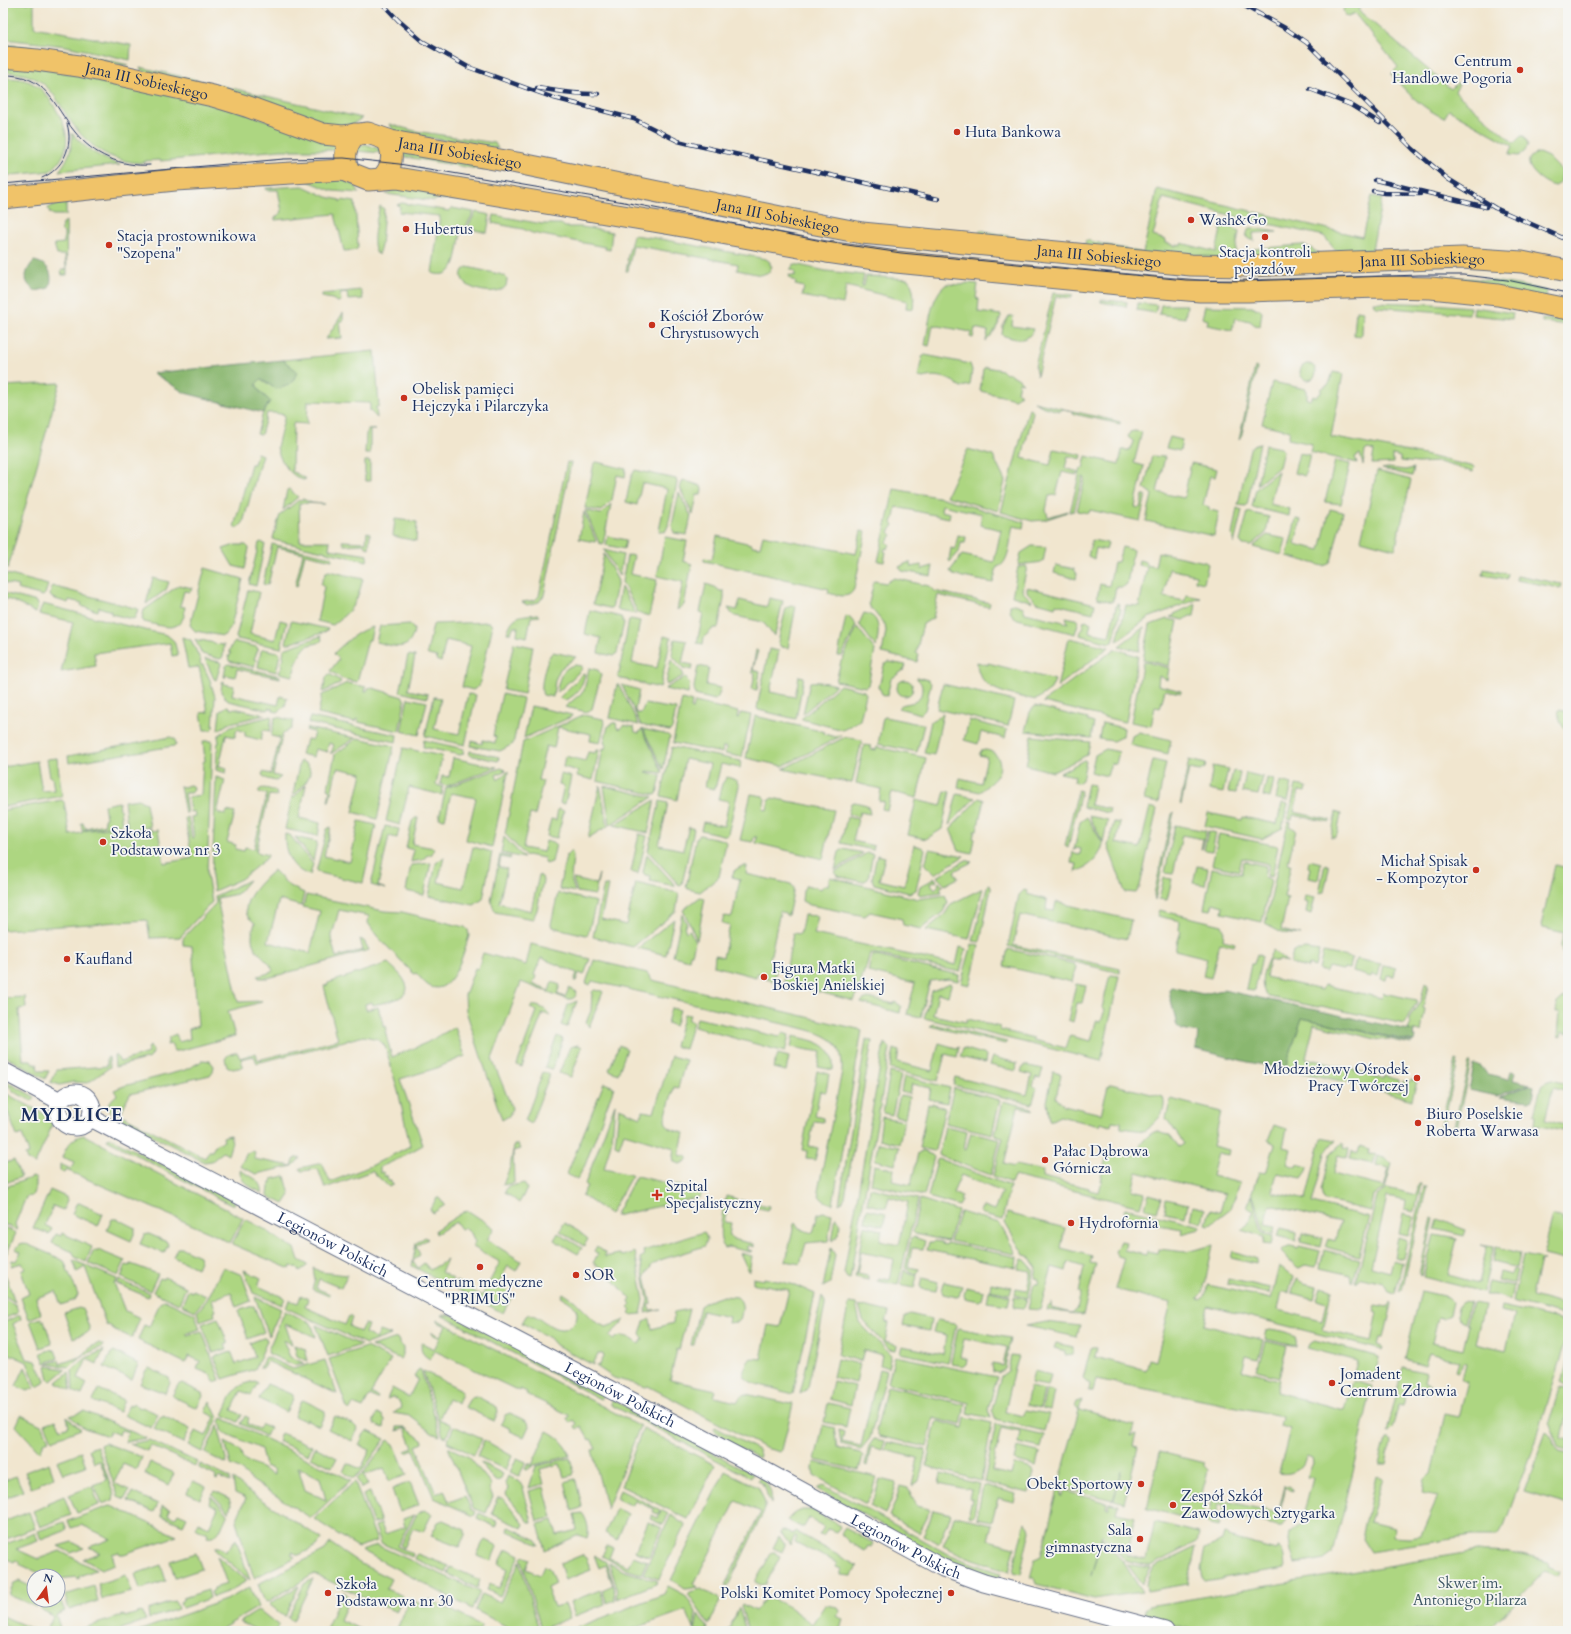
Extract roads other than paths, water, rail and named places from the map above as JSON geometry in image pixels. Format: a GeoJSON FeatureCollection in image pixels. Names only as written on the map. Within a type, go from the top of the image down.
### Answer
{"type":"FeatureCollection","features":[{"type":"Feature","properties":{"kind":"main road","name":"Jana III Sobieskiego"},"geometry":{"type":"LineString","coordinates":[[3,57],[52,62],[98,70],[230,101],[323,134],[338,136],[368,133],[386,140],[540,167],[800,222],[883,235],[1185,265],[1247,266],[1457,258],[1522,262],[1568,271]]}},
{"type":"Feature","properties":{"kind":"main road"},"geometry":{"type":"LineString","coordinates":[[349,172],[345,162],[345,153],[348,144],[355,134]]}},
{"type":"Feature","properties":{"kind":"main road"},"geometry":{"type":"LineString","coordinates":[[381,178],[389,170],[392,157],[390,147],[386,140]]}},
{"type":"Feature","properties":{"kind":"main road","name":"Jana III Sobieskiego"},"geometry":{"type":"LineString","coordinates":[[3,198],[197,179],[336,170],[349,172],[368,180],[397,178],[671,224],[820,251],[896,262],[1193,290],[1248,291],[1386,287],[1431,288],[1492,294],[1568,309]]}},
{"type":"Feature","properties":{"kind":"street"},"geometry":{"type":"LineString","coordinates":[[3,1071],[60,1101]]}},
{"type":"Feature","properties":{"kind":"street"},"geometry":{"type":"LineString","coordinates":[[79,1093],[85,1095],[92,1103],[93,1108],[91,1118],[83,1126],[72,1127],[66,1124],[59,1115],[58,1109],[60,1101],[68,1094],[79,1093]]}},
{"type":"Feature","properties":{"kind":"street","name":"Legionów Polskich"},"geometry":{"type":"LineString","coordinates":[[91,1118],[760,1468],[942,1568],[984,1583],[1165,1631]]}},
{"type":"Feature","properties":{"kind":"tram line"},"geometry":{"type":"LineString","coordinates":[[3,75],[18,76],[39,85],[54,101],[82,140],[99,153],[118,162],[150,165]]}},
{"type":"Feature","properties":{"kind":"tram line"},"geometry":{"type":"LineString","coordinates":[[42,178],[56,169],[65,156],[69,140],[67,124]]}},
{"type":"Feature","properties":{"kind":"tram line"},"geometry":{"type":"LineString","coordinates":[[3,184],[284,159],[344,158],[399,164],[624,202],[827,242],[901,253],[1186,280],[1244,281],[1419,275],[1463,275],[1507,280],[1568,293]]}},
{"type":"Feature","properties":{"kind":"railway"},"geometry":{"type":"LineString","coordinates":[[382,3],[398,20],[422,41],[468,67],[554,98],[634,119],[678,141],[938,199]]}},
{"type":"Feature","properties":{"kind":"railway"},"geometry":{"type":"LineString","coordinates":[[1239,3],[1285,28],[1307,43],[1413,149],[1448,179],[1495,208],[1563,238]]}},
{"type":"Feature","properties":{"kind":"railway"},"geometry":{"type":"LineString","coordinates":[[537,88],[575,93],[598,94]]}},
{"type":"Feature","properties":{"kind":"railway"},"geometry":{"type":"LineString","coordinates":[[1310,89],[1351,105],[1380,123]]}},
{"type":"Feature","properties":{"kind":"railway"},"geometry":{"type":"LineString","coordinates":[[1375,180],[1486,207]]}},
{"type":"Feature","properties":{"kind":"railway"},"geometry":{"type":"LineString","coordinates":[[1373,191],[1384,193],[1420,194]]}},
{"type":"Feature","properties":{"kind":"place","name":"Centrum Handlowe Pogoria"},"geometry":{"type":"Point","coordinates":[1520,70]}},
{"type":"Feature","properties":{"kind":"place","name":"Huta Bankowa"},"geometry":{"type":"Point","coordinates":[957,132]}},
{"type":"Feature","properties":{"kind":"place","name":"Wash&Go"},"geometry":{"type":"Point","coordinates":[1191,220]}},
{"type":"Feature","properties":{"kind":"place","name":"Hubertus"},"geometry":{"type":"Point","coordinates":[406,229]}},
{"type":"Feature","properties":{"kind":"place","name":"Stacja kontroli pojazdów"},"geometry":{"type":"Point","coordinates":[1265,237]}},
{"type":"Feature","properties":{"kind":"place","name":"Stacja prostownikowa \"Szopena\""},"geometry":{"type":"Point","coordinates":[109,245]}},
{"type":"Feature","properties":{"kind":"place","name":"Kościół Zborów Chrystusowych"},"geometry":{"type":"Point","coordinates":[652,325]}},
{"type":"Feature","properties":{"kind":"place","name":"Obelisk pamięci Hejczyka i Pilarczyka"},"geometry":{"type":"Point","coordinates":[404,398]}},
{"type":"Feature","properties":{"kind":"place","name":"Szkoła Podstawowa nr 3"},"geometry":{"type":"Point","coordinates":[103,842]}},
{"type":"Feature","properties":{"kind":"place","name":"Michał Spisak - Kompozytor"},"geometry":{"type":"Point","coordinates":[1476,870]}},
{"type":"Feature","properties":{"kind":"place","name":"Kaufland"},"geometry":{"type":"Point","coordinates":[67,959]}},
{"type":"Feature","properties":{"kind":"place","name":"Figura Matki Boskiej Anielskiej"},"geometry":{"type":"Point","coordinates":[764,977]}},
{"type":"Feature","properties":{"kind":"place","name":"Młodzieżowy Ośrodek Pracy Twórczej"},"geometry":{"type":"Point","coordinates":[1417,1078]}},
{"type":"Feature","properties":{"kind":"place","name":"Biuro Poselskie Roberta Warwasa"},"geometry":{"type":"Point","coordinates":[1418,1123]}},
{"type":"Feature","properties":{"kind":"place","name":"Pałac Dąbrowa Górnicza"},"geometry":{"type":"Point","coordinates":[1045,1160]}},
{"type":"Feature","properties":{"kind":"place","name":"Szpital Specjalistyczny"},"geometry":{"type":"Point","coordinates":[657,1195]}},
{"type":"Feature","properties":{"kind":"place","name":"Hydrofornia"},"geometry":{"type":"Point","coordinates":[1071,1223]}},
{"type":"Feature","properties":{"kind":"place","name":"Centrum medyczne \"PRIMUS\""},"geometry":{"type":"Point","coordinates":[480,1267]}},
{"type":"Feature","properties":{"kind":"place","name":"SOR"},"geometry":{"type":"Point","coordinates":[576,1275]}},
{"type":"Feature","properties":{"kind":"place","name":"Jomadent Centrum Zdrowia"},"geometry":{"type":"Point","coordinates":[1332,1383]}},
{"type":"Feature","properties":{"kind":"place","name":"Obekt Sportowy"},"geometry":{"type":"Point","coordinates":[1141,1484]}},
{"type":"Feature","properties":{"kind":"place","name":"Zespół Szkół Zawodowych Sztygarka"},"geometry":{"type":"Point","coordinates":[1173,1505]}},
{"type":"Feature","properties":{"kind":"place","name":"Sala gimnastyczna"},"geometry":{"type":"Point","coordinates":[1140,1539]}},
{"type":"Feature","properties":{"kind":"place","name":"Szkoła Podstawowa nr 30"},"geometry":{"type":"Point","coordinates":[328,1593]}},
{"type":"Feature","properties":{"kind":"place","name":"Polski Komitet Pomocy Społecznej"},"geometry":{"type":"Point","coordinates":[951,1593]}},
{"type":"Feature","properties":{"kind":"district","name":"MYDLICE"},"geometry":{"type":"Point","coordinates":[72,1115]}},
{"type":"Feature","properties":{"kind":"park label","name":"Skwer im. Antoniego Pilarza"},"geometry":{"type":"Point","coordinates":[1470,1592]}}]}
